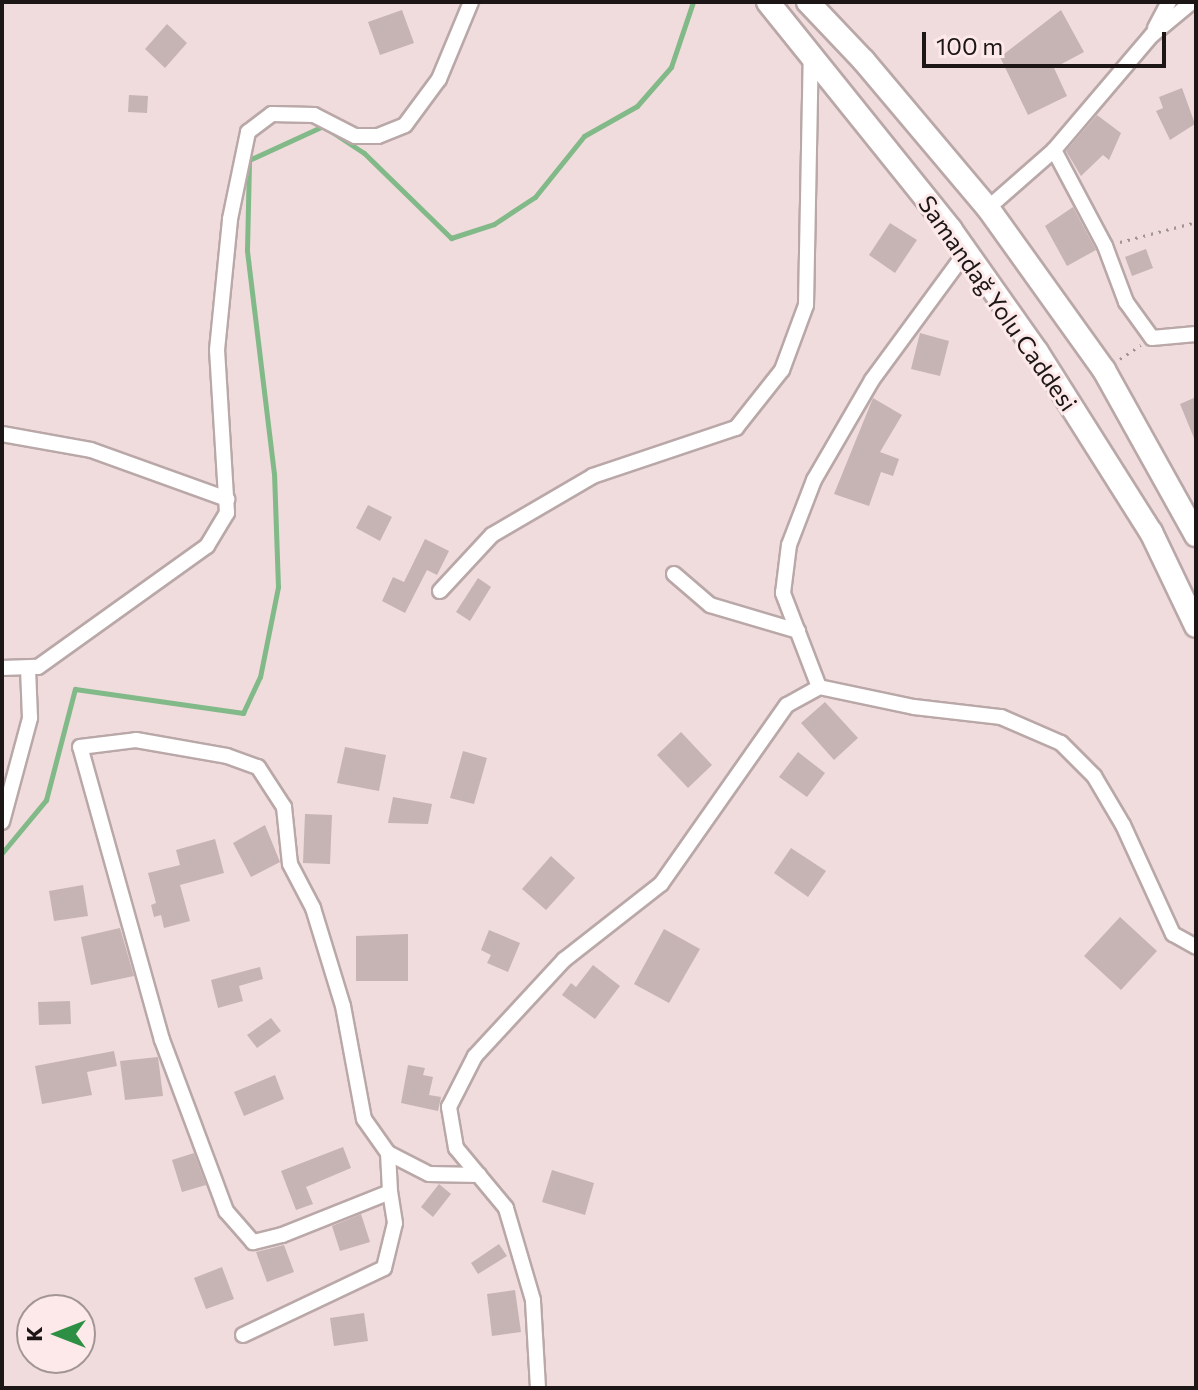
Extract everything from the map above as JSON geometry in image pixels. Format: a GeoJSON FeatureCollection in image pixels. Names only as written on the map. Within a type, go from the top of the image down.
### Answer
{"type":"FeatureCollection","features":[{"type":"Feature","properties":{"kind":"highway","name":"Samandağ Yolu Caddesi"},"geometry":{"type":"LineString","coordinates":[[808,2],[988,208],[1104,370],[1196,535]]}},
{"type":"Feature","properties":{"kind":"highway","name":"Samandağ Yolu Caddesi"},"geometry":{"type":"LineString","coordinates":[[770,3],[811,50],[966,252],[1037,352],[1151,532],[1196,626]]}},
{"type":"Feature","properties":{"kind":"street"},"geometry":{"type":"LineString","coordinates":[[2,668],[38,667],[207,546],[227,513],[217,350],[230,219],[248,132],[272,114],[314,115],[355,136],[378,136],[405,125],[439,79],[471,2]]}},
{"type":"Feature","properties":{"kind":"street"},"geometry":{"type":"LineString","coordinates":[[1152,35],[1169,2]]}},
{"type":"Feature","properties":{"kind":"street"},"geometry":{"type":"LineString","coordinates":[[988,208],[1054,150],[1152,35],[1192,2]]}},
{"type":"Feature","properties":{"kind":"street"},"geometry":{"type":"LineString","coordinates":[[440,591],[492,535],[593,476],[736,428],[782,370],[806,305],[811,50]]}},
{"type":"Feature","properties":{"kind":"street"},"geometry":{"type":"LineString","coordinates":[[1054,150],[1105,246],[1126,302],[1152,338],[1196,334]]}},
{"type":"Feature","properties":{"kind":"street"},"geometry":{"type":"LineString","coordinates":[[819,687],[783,593],[789,545],[814,480],[872,380],[966,252]]}},
{"type":"Feature","properties":{"kind":"street"},"geometry":{"type":"LineString","coordinates":[[2,434],[91,450],[227,499]]}},
{"type":"Feature","properties":{"kind":"street"},"geometry":{"type":"LineString","coordinates":[[674,574],[710,605],[798,631]]}},
{"type":"Feature","properties":{"kind":"street"},"geometry":{"type":"LineString","coordinates":[[2,822],[30,718],[28,668]]}},
{"type":"Feature","properties":{"kind":"street"},"geometry":{"type":"LineString","coordinates":[[538,1388],[533,1300],[506,1208],[456,1148],[449,1107],[475,1056],[564,960],[661,884],[787,705],[819,687],[914,707],[1001,717],[1061,743],[1094,776],[1123,825],[1173,934],[1196,947]]}},
{"type":"Feature","properties":{"kind":"street"},"geometry":{"type":"LineString","coordinates":[[390,1192],[253,1242],[226,1211],[162,1040],[80,747],[136,740],[227,756],[258,767],[284,807],[290,864],[313,908],[343,1006],[364,1119],[388,1153],[429,1174],[479,1175]]}},
{"type":"Feature","properties":{"kind":"street"},"geometry":{"type":"LineString","coordinates":[[243,1335],[384,1268],[395,1223],[388,1153]]}},
{"type":"Feature","properties":{"kind":"path"},"geometry":{"type":"LineString","coordinates":[[1105,246],[1196,222]]}},
{"type":"Feature","properties":{"kind":"path"},"geometry":{"type":"LineString","coordinates":[[1104,370],[1152,338]]}},
{"type":"Feature","properties":{"kind":"building"},"geometry":{"type":"Polygon","coordinates":[[[402,10],[414,43],[380,55],[368,22],[402,10]]]}},
{"type":"Feature","properties":{"kind":"building"},"geometry":{"type":"Polygon","coordinates":[[[1061,10],[1084,52],[1054,68],[1067,96],[1028,115],[1000,57],[1061,10]]]}},
{"type":"Feature","properties":{"kind":"building"},"geometry":{"type":"Polygon","coordinates":[[[167,24],[187,43],[165,68],[145,49],[167,24]]]}},
{"type":"Feature","properties":{"kind":"building"},"geometry":{"type":"Polygon","coordinates":[[[1182,88],[1195,124],[1170,140],[1156,111],[1163,108],[1159,97],[1182,88]]]}},
{"type":"Feature","properties":{"kind":"building"},"geometry":{"type":"Polygon","coordinates":[[[129,95],[148,96],[147,113],[128,112],[129,95]]]}},
{"type":"Feature","properties":{"kind":"building"},"geometry":{"type":"Polygon","coordinates":[[[1097,115],[1121,133],[1109,160],[1103,155],[1081,176],[1066,151],[1097,115]]]}},
{"type":"Feature","properties":{"kind":"building"},"geometry":{"type":"Polygon","coordinates":[[[1073,207],[1096,250],[1067,266],[1045,226],[1073,207]]]}},
{"type":"Feature","properties":{"kind":"building"},"geometry":{"type":"Polygon","coordinates":[[[890,223],[917,240],[895,273],[869,255],[890,223]]]}},
{"type":"Feature","properties":{"kind":"building"},"geometry":{"type":"Polygon","coordinates":[[[1146,249],[1153,268],[1132,276],[1125,257],[1146,249]]]}},
{"type":"Feature","properties":{"kind":"building"},"geometry":{"type":"Polygon","coordinates":[[[920,333],[949,341],[940,376],[911,369],[920,333]]]}},
{"type":"Feature","properties":{"kind":"building"},"geometry":{"type":"Polygon","coordinates":[[[1196,397],[1196,443],[1180,404],[1196,397]]]}},
{"type":"Feature","properties":{"kind":"building"},"geometry":{"type":"Polygon","coordinates":[[[873,398],[902,415],[880,452],[899,459],[893,476],[881,472],[869,506],[834,494],[873,398]]]}},
{"type":"Feature","properties":{"kind":"building"},"geometry":{"type":"Polygon","coordinates":[[[368,505],[392,517],[380,541],[356,528],[368,505]]]}},
{"type":"Feature","properties":{"kind":"building"},"geometry":{"type":"Polygon","coordinates":[[[425,539],[449,551],[437,575],[427,570],[405,613],[382,601],[393,577],[404,582],[425,539]]]}},
{"type":"Feature","properties":{"kind":"building"},"geometry":{"type":"Polygon","coordinates":[[[478,578],[491,587],[470,621],[456,612],[478,578]]]}},
{"type":"Feature","properties":{"kind":"building"},"geometry":{"type":"Polygon","coordinates":[[[825,702],[858,738],[834,760],[801,723],[825,702]]]}},
{"type":"Feature","properties":{"kind":"building"},"geometry":{"type":"Polygon","coordinates":[[[681,732],[712,765],[688,788],[657,755],[681,732]]]}},
{"type":"Feature","properties":{"kind":"building"},"geometry":{"type":"Polygon","coordinates":[[[345,747],[386,755],[379,791],[337,783],[345,747]]]}},
{"type":"Feature","properties":{"kind":"building"},"geometry":{"type":"Polygon","coordinates":[[[463,751],[487,758],[474,804],[450,798],[463,751]]]}},
{"type":"Feature","properties":{"kind":"building"},"geometry":{"type":"Polygon","coordinates":[[[798,752],[825,773],[807,797],[779,777],[798,752]]]}},
{"type":"Feature","properties":{"kind":"building"},"geometry":{"type":"Polygon","coordinates":[[[393,797],[432,804],[428,824],[388,823],[393,797]]]}},
{"type":"Feature","properties":{"kind":"building"},"geometry":{"type":"Polygon","coordinates":[[[305,814],[332,815],[330,864],[303,863],[305,814]]]}},
{"type":"Feature","properties":{"kind":"building"},"geometry":{"type":"Polygon","coordinates":[[[265,825],[280,862],[251,877],[233,843],[265,825]]]}},
{"type":"Feature","properties":{"kind":"building"},"geometry":{"type":"Polygon","coordinates":[[[215,839],[224,873],[180,885],[190,921],[164,928],[161,915],[154,917],[151,905],[156,903],[148,873],[180,865],[176,850],[215,839]]]}},
{"type":"Feature","properties":{"kind":"building"},"geometry":{"type":"Polygon","coordinates":[[[791,848],[826,871],[808,897],[774,873],[791,848]]]}},
{"type":"Feature","properties":{"kind":"building"},"geometry":{"type":"Polygon","coordinates":[[[551,856],[575,878],[546,910],[522,889],[551,856]]]}},
{"type":"Feature","properties":{"kind":"building"},"geometry":{"type":"Polygon","coordinates":[[[83,885],[88,916],[54,921],[49,891],[83,885]]]}},
{"type":"Feature","properties":{"kind":"building"},"geometry":{"type":"Polygon","coordinates":[[[1120,917],[1157,951],[1121,990],[1084,956],[1120,917]]]}},
{"type":"Feature","properties":{"kind":"building"},"geometry":{"type":"Polygon","coordinates":[[[120,928],[134,976],[91,985],[81,937],[120,928]]]}},
{"type":"Feature","properties":{"kind":"building"},"geometry":{"type":"Polygon","coordinates":[[[664,929],[700,949],[669,1003],[634,984],[664,929]]]}},
{"type":"Feature","properties":{"kind":"building"},"geometry":{"type":"Polygon","coordinates":[[[489,930],[520,943],[508,972],[487,963],[491,955],[481,950],[489,930]]]}},
{"type":"Feature","properties":{"kind":"building"},"geometry":{"type":"Polygon","coordinates":[[[408,934],[408,981],[356,981],[356,936],[408,934]]]}},
{"type":"Feature","properties":{"kind":"building"},"geometry":{"type":"Polygon","coordinates":[[[593,965],[620,986],[595,1019],[562,995],[571,983],[576,987],[593,965]]]}},
{"type":"Feature","properties":{"kind":"building"},"geometry":{"type":"Polygon","coordinates":[[[260,967],[263,979],[239,986],[243,1001],[218,1008],[211,980],[260,967]]]}},
{"type":"Feature","properties":{"kind":"building"},"geometry":{"type":"Polygon","coordinates":[[[70,1001],[71,1024],[39,1025],[38,1002],[70,1001]]]}},
{"type":"Feature","properties":{"kind":"building"},"geometry":{"type":"Polygon","coordinates":[[[271,1018],[281,1031],[257,1048],[247,1035],[271,1018]]]}},
{"type":"Feature","properties":{"kind":"building"},"geometry":{"type":"Polygon","coordinates":[[[114,1051],[117,1066],[87,1072],[92,1095],[42,1104],[35,1066],[114,1051]]]}},
{"type":"Feature","properties":{"kind":"building"},"geometry":{"type":"Polygon","coordinates":[[[158,1057],[163,1096],[125,1100],[120,1061],[158,1057]]]}},
{"type":"Feature","properties":{"kind":"building"},"geometry":{"type":"Polygon","coordinates":[[[408,1065],[425,1068],[423,1075],[433,1077],[429,1095],[441,1097],[438,1111],[401,1103],[408,1065]]]}},
{"type":"Feature","properties":{"kind":"building"},"geometry":{"type":"Polygon","coordinates":[[[275,1075],[284,1099],[244,1116],[234,1092],[275,1075]]]}},
{"type":"Feature","properties":{"kind":"building"},"geometry":{"type":"Polygon","coordinates":[[[343,1147],[351,1168],[306,1187],[313,1204],[296,1210],[281,1171],[343,1147]]]}},
{"type":"Feature","properties":{"kind":"building"},"geometry":{"type":"Polygon","coordinates":[[[194,1153],[206,1185],[182,1192],[172,1160],[194,1153]]]}},
{"type":"Feature","properties":{"kind":"building"},"geometry":{"type":"Polygon","coordinates":[[[552,1170],[594,1183],[585,1215],[542,1202],[552,1170]]]}},
{"type":"Feature","properties":{"kind":"building"},"geometry":{"type":"Polygon","coordinates":[[[439,1184],[451,1194],[433,1217],[421,1207],[439,1184]]]}},
{"type":"Feature","properties":{"kind":"building"},"geometry":{"type":"Polygon","coordinates":[[[361,1214],[370,1242],[340,1251],[332,1226],[361,1214]]]}},
{"type":"Feature","properties":{"kind":"building"},"geometry":{"type":"Polygon","coordinates":[[[499,1244],[507,1256],[478,1274],[471,1263],[499,1244]]]}},
{"type":"Feature","properties":{"kind":"building"},"geometry":{"type":"Polygon","coordinates":[[[284,1245],[294,1272],[267,1282],[256,1252],[284,1245]]]}},
{"type":"Feature","properties":{"kind":"building"},"geometry":{"type":"Polygon","coordinates":[[[222,1267],[234,1299],[206,1309],[194,1278],[222,1267]]]}},
{"type":"Feature","properties":{"kind":"building"},"geometry":{"type":"Polygon","coordinates":[[[515,1290],[521,1332],[492,1336],[487,1294],[515,1290]]]}},
{"type":"Feature","properties":{"kind":"building"},"geometry":{"type":"Polygon","coordinates":[[[364,1313],[368,1341],[334,1346],[330,1318],[364,1313]]]}},
{"type":"Feature","properties":{"kind":"waterway"},"geometry":{"type":"LineString","coordinates":[[2,853],[46,800],[75,689],[243,713],[260,677],[278,587],[274,474],[247,250],[249,160],[323,126],[364,153],[451,238],[494,224],[535,197],[584,136],[637,106],[671,67],[693,2]]}}]}
